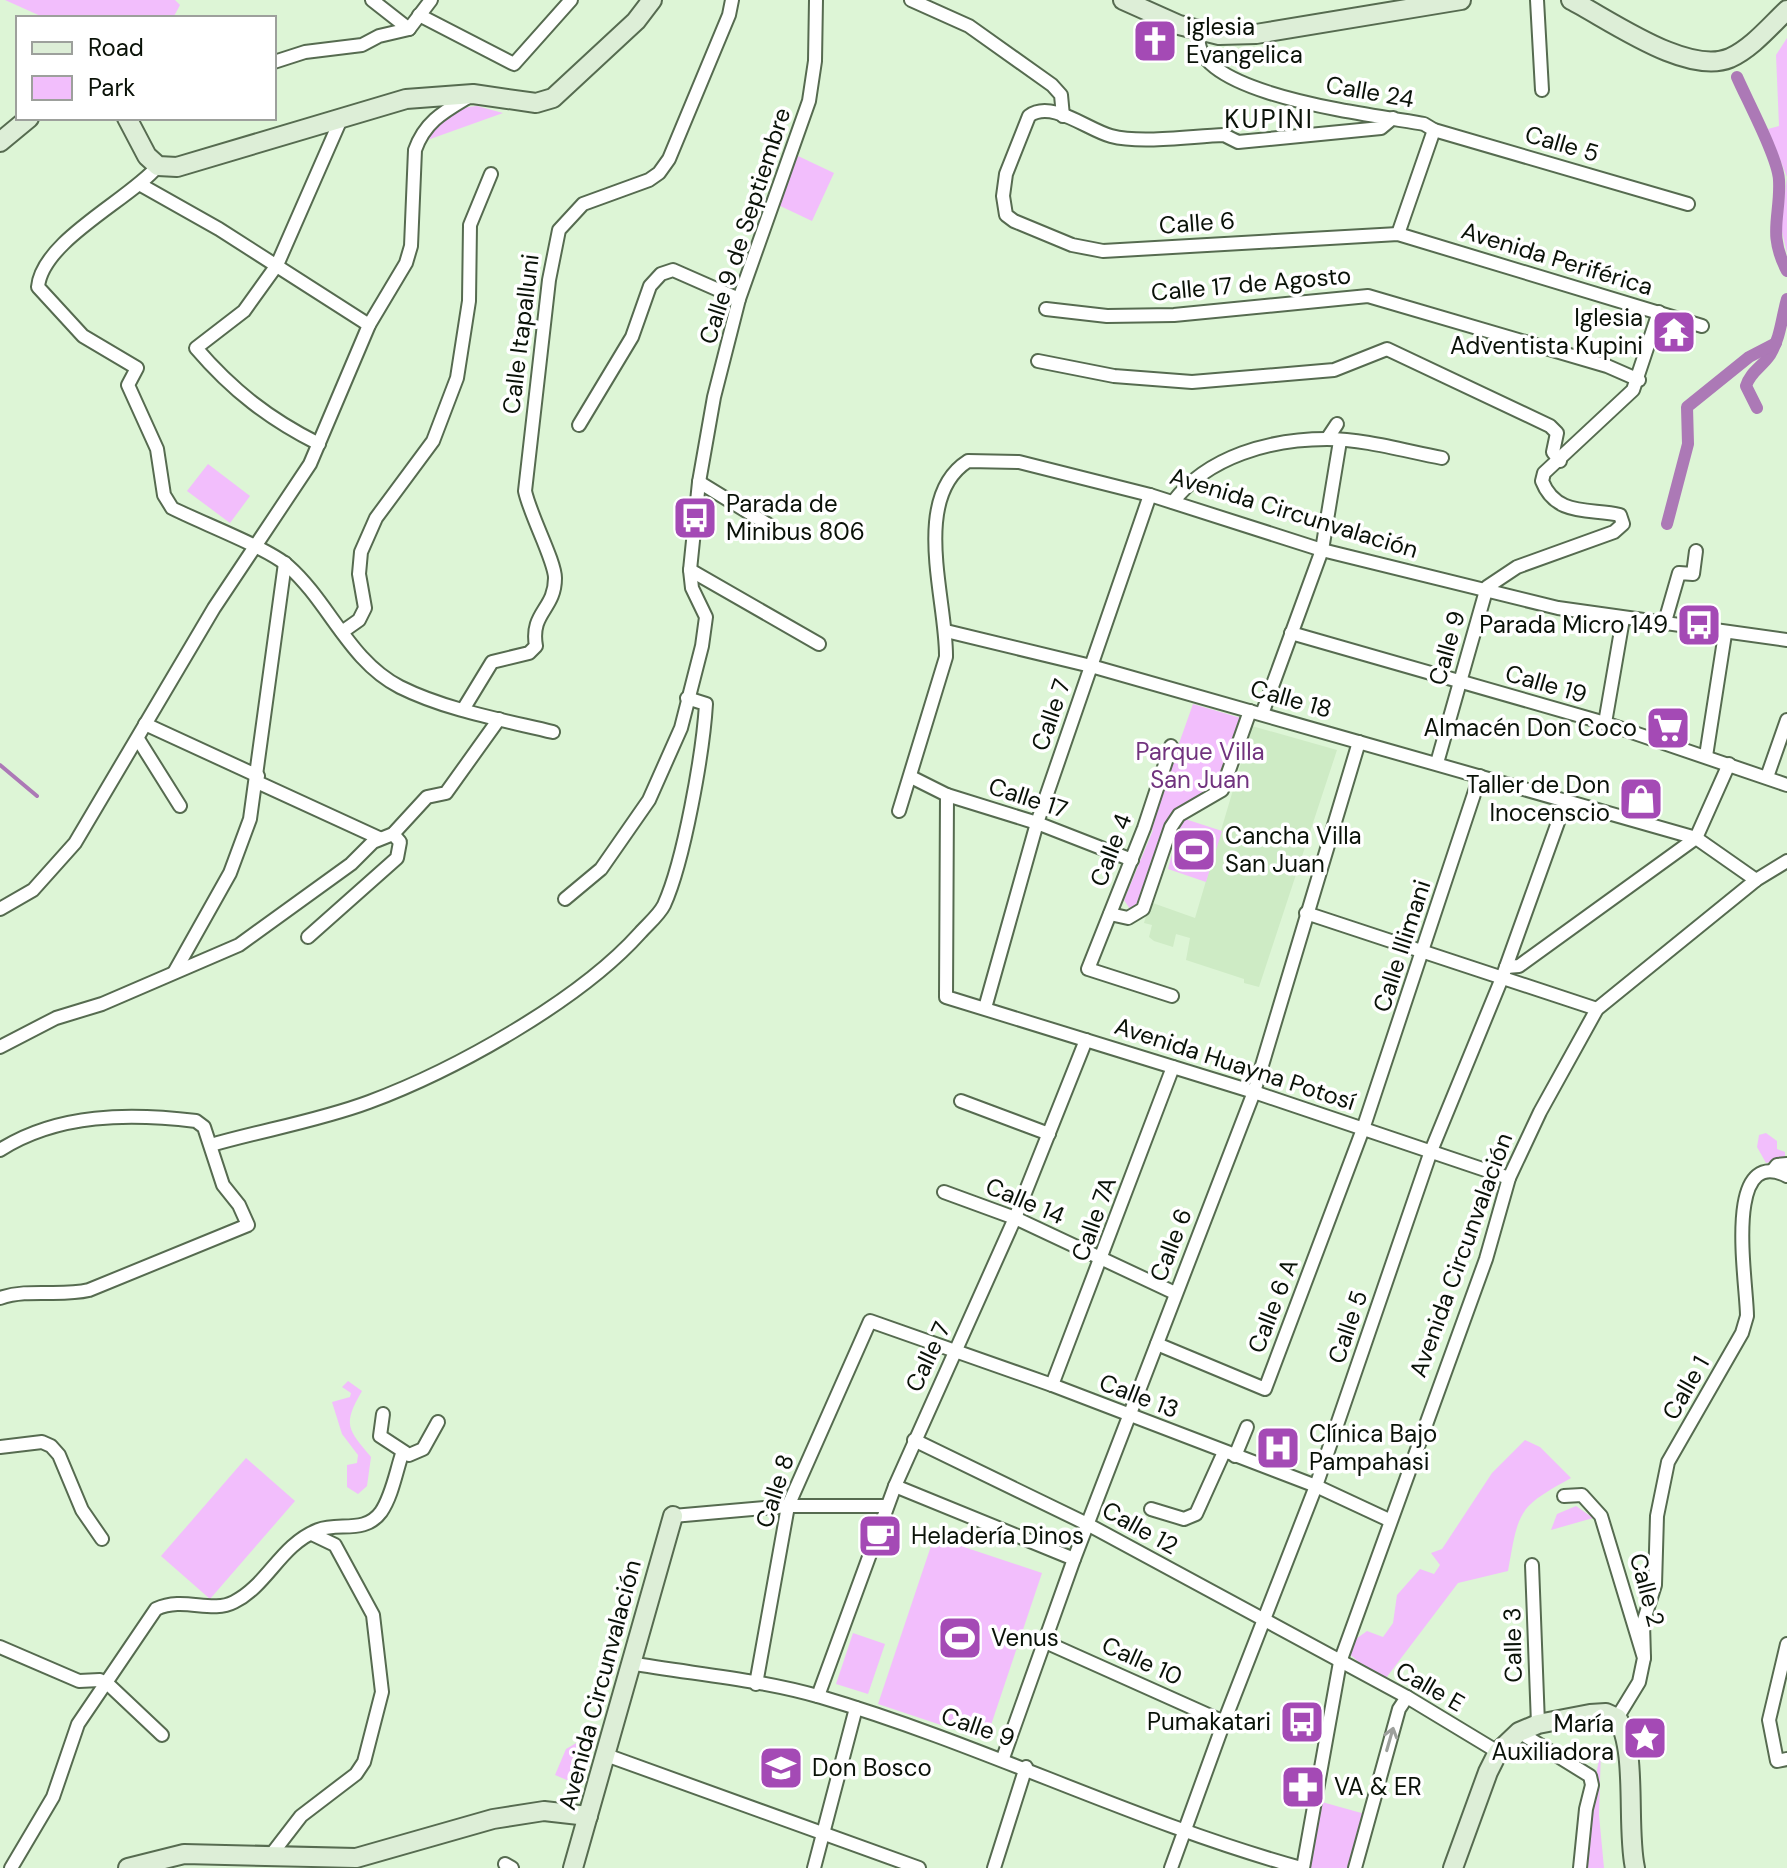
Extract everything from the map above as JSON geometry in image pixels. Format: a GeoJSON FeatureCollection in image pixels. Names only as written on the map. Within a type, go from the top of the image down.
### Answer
{"type":"FeatureCollection","features":[{"type":"Feature","properties":{"kind":"main road"},"geometry":{"type":"LineString","coordinates":[[129,120],[147,156],[158,166],[177,167],[406,99],[473,94],[536,103],[553,98],[636,21],[652,0]]}},
{"type":"Feature","properties":{"kind":"main road"},"geometry":{"type":"LineString","coordinates":[[1123,0],[1200,31],[1219,35],[1256,34],[1461,0]]}},
{"type":"Feature","properties":{"kind":"main road"},"geometry":{"type":"LineString","coordinates":[[1571,0],[1673,54],[1709,64],[1732,57],[1753,43],[1787,10]]}},
{"type":"Feature","properties":{"kind":"main road"},"geometry":{"type":"LineString","coordinates":[[0,142],[27,120]]}},
{"type":"Feature","properties":{"kind":"main road","name":"Avenida Circunvalación"},"geometry":{"type":"LineString","coordinates":[[573,1868],[673,1516]]}},
{"type":"Feature","properties":{"kind":"main road"},"geometry":{"type":"LineString","coordinates":[[1453,1868],[1498,1752],[1519,1732],[1538,1724],[1606,1713],[1617,1718],[1625,1735],[1630,1841],[1635,1868]]}},
{"type":"Feature","properties":{"kind":"main road"},"geometry":{"type":"LineString","coordinates":[[128,1868],[184,1854],[271,1855],[349,1863],[493,1819],[544,1811],[588,1816]]}},
{"type":"Feature","properties":{"kind":"street"},"geometry":{"type":"LineString","coordinates":[[372,0],[409,29]]}},
{"type":"Feature","properties":{"kind":"street"},"geometry":{"type":"LineString","coordinates":[[276,61],[305,52],[362,45],[379,36],[409,29],[431,0]]}},
{"type":"Feature","properties":{"kind":"street"},"geometry":{"type":"LineString","coordinates":[[419,15],[514,64],[571,0]]}},
{"type":"Feature","properties":{"kind":"street","name":"Calle Itapalluni"},"geometry":{"type":"LineString","coordinates":[[464,708],[492,662],[529,653],[536,646],[533,631],[537,618],[553,601],[556,573],[530,516],[525,491],[554,245],[559,230],[583,204],[649,180],[659,173],[669,159],[729,15],[732,0]]}},
{"type":"Feature","properties":{"kind":"street","name":"Calle 9 de Septiembre"},"geometry":{"type":"LineString","coordinates":[[565,899],[601,869],[649,800],[669,761],[702,646],[706,617],[692,588],[690,570],[699,482],[714,397],[739,299],[809,101],[815,61],[816,0]]}},
{"type":"Feature","properties":{"kind":"street"},"geometry":{"type":"LineString","coordinates":[[911,0],[969,26],[1052,85],[1061,95],[1063,116],[1113,137],[1224,135],[1238,142],[1381,128],[1393,118]]}},
{"type":"Feature","properties":{"kind":"street"},"geometry":{"type":"LineString","coordinates":[[1537,0],[1542,90]]}},
{"type":"Feature","properties":{"kind":"street","name":"Calle 24"},"geometry":{"type":"LineString","coordinates":[[1200,31],[1197,40],[1202,55],[1224,75],[1239,83],[1289,99],[1429,127]]}},
{"type":"Feature","properties":{"kind":"street"},"geometry":{"type":"LineString","coordinates":[[0,909],[47,879],[75,843],[214,608],[310,464],[369,325],[408,255],[415,150],[420,135],[441,113],[473,94]]}},
{"type":"Feature","properties":{"kind":"street","name":"Calle 6"},"geometry":{"type":"LineString","coordinates":[[1063,116],[1039,111],[1029,116],[1006,174],[1003,196],[1006,215],[1014,221],[1072,245],[1103,251],[1398,234]]}},
{"type":"Feature","properties":{"kind":"street"},"geometry":{"type":"LineString","coordinates":[[319,444],[257,409],[227,384],[196,348],[244,311],[277,265],[341,119]]}},
{"type":"Feature","properties":{"kind":"street"},"geometry":{"type":"LineString","coordinates":[[1398,234],[1429,127]]}},
{"type":"Feature","properties":{"kind":"street","name":"Calle 5"},"geometry":{"type":"LineString","coordinates":[[1429,127],[1688,204]]}},
{"type":"Feature","properties":{"kind":"street"},"geometry":{"type":"LineString","coordinates":[[158,166],[141,185],[69,239],[41,273],[38,287],[83,336],[137,368],[128,385],[162,463],[166,502],[285,563],[316,594],[360,657],[400,687],[499,719],[553,732]]}},
{"type":"Feature","properties":{"kind":"street"},"geometry":{"type":"LineString","coordinates":[[342,632],[359,620],[365,608],[359,574],[361,552],[376,518],[433,441],[457,378],[469,301],[470,225],[491,174]]}},
{"type":"Feature","properties":{"kind":"street"},"geometry":{"type":"LineString","coordinates":[[141,185],[277,265],[369,325]]}},
{"type":"Feature","properties":{"kind":"street","name":"Avenida Periférica"},"geometry":{"type":"LineString","coordinates":[[1398,234],[1702,326]]}},
{"type":"Feature","properties":{"kind":"street"},"geometry":{"type":"LineString","coordinates":[[579,425],[632,337],[650,286],[661,274],[673,270],[739,299]]}},
{"type":"Feature","properties":{"kind":"street","name":"Calle 17 de Agosto"},"geometry":{"type":"LineString","coordinates":[[1046,309],[1107,316],[1174,315],[1368,296],[1607,366],[1639,380]]}},
{"type":"Feature","properties":{"kind":"street"},"geometry":{"type":"LineString","coordinates":[[1486,592],[1501,576],[1517,567],[1621,528],[1620,515],[1576,512],[1552,497],[1542,481],[1544,473],[1629,396],[1639,380],[1659,312]]}},
{"type":"Feature","properties":{"kind":"street"},"geometry":{"type":"LineString","coordinates":[[1038,361],[1114,376],[1192,382],[1334,370],[1387,349],[1419,368],[1550,426],[1557,433],[1553,452],[1560,461]]}},
{"type":"Feature","properties":{"kind":"street"},"geometry":{"type":"LineString","coordinates":[[1110,914],[1128,918],[1143,909],[1171,827],[1179,815],[1222,790],[1291,633],[1322,550],[1337,424]]}},
{"type":"Feature","properties":{"kind":"street"},"geometry":{"type":"LineString","coordinates":[[1173,502],[1195,479],[1242,452],[1263,446],[1334,440],[1442,458]]}},
{"type":"Feature","properties":{"kind":"street","name":"Avenida Circunvalación"},"geometry":{"type":"LineString","coordinates":[[946,631],[935,559],[942,491],[957,468],[968,461],[986,459],[1019,462],[1150,495],[1322,550],[1486,592],[1623,619],[1787,640]]}},
{"type":"Feature","properties":{"kind":"street"},"geometry":{"type":"LineString","coordinates":[[699,482],[769,525]]}},
{"type":"Feature","properties":{"kind":"street"},"geometry":{"type":"LineString","coordinates":[[1091,666],[1150,495]]}},
{"type":"Feature","properties":{"kind":"street"},"geometry":{"type":"LineString","coordinates":[[1664,625],[1679,573],[1693,574],[1696,551]]}},
{"type":"Feature","properties":{"kind":"street"},"geometry":{"type":"LineString","coordinates":[[175,971],[242,847],[257,779],[285,563]]}},
{"type":"Feature","properties":{"kind":"street"},"geometry":{"type":"LineString","coordinates":[[690,570],[819,644]]}},
{"type":"Feature","properties":{"kind":"street","name":"Calle 9"},"geometry":{"type":"LineString","coordinates":[[1437,763],[1486,592]]}},
{"type":"Feature","properties":{"kind":"street"},"geometry":{"type":"LineString","coordinates":[[1605,723],[1623,619]]}},
{"type":"Feature","properties":{"kind":"street"},"geometry":{"type":"LineString","coordinates":[[899,811],[944,668],[946,631]]}},
{"type":"Feature","properties":{"kind":"street","name":"Calle 18"},"geometry":{"type":"LineString","coordinates":[[946,631],[1091,666],[1696,838],[1756,880]]}},
{"type":"Feature","properties":{"kind":"street","name":"Calle 19"},"geometry":{"type":"LineString","coordinates":[[1291,633],[1605,723],[1787,785]]}},
{"type":"Feature","properties":{"kind":"street"},"geometry":{"type":"LineString","coordinates":[[1706,756],[1725,634]]}},
{"type":"Feature","properties":{"kind":"street","name":"Calle 7"},"geometry":{"type":"LineString","coordinates":[[985,1008],[1037,823],[1091,666]]}},
{"type":"Feature","properties":{"kind":"street"},"geometry":{"type":"LineString","coordinates":[[211,1145],[369,1102],[448,1065],[529,1021],[594,979],[663,907],[704,728],[706,704],[687,698]]}},
{"type":"Feature","properties":{"kind":"street"},"geometry":{"type":"LineString","coordinates":[[0,1047],[56,1018],[102,1004],[239,945],[351,864],[379,838],[393,834],[427,797],[446,793],[499,719]]}},
{"type":"Feature","properties":{"kind":"street"},"geometry":{"type":"LineString","coordinates":[[1767,777],[1787,720]]}},
{"type":"Feature","properties":{"kind":"street"},"geometry":{"type":"LineString","coordinates":[[145,724],[379,838]]}},
{"type":"Feature","properties":{"kind":"street"},"geometry":{"type":"LineString","coordinates":[[138,739],[180,806]]}},
{"type":"Feature","properties":{"kind":"street","name":"Calle 6"},"geometry":{"type":"LineString","coordinates":[[1003,1758],[1087,1524],[1254,1092],[1359,742]]}},
{"type":"Feature","properties":{"kind":"street","name":"Calle 4"},"geometry":{"type":"LineString","coordinates":[[1171,746],[1132,860],[1088,969],[1172,996]]}},
{"type":"Feature","properties":{"kind":"street"},"geometry":{"type":"LineString","coordinates":[[1504,972],[1519,966],[1696,838],[1729,764]]}},
{"type":"Feature","properties":{"kind":"street","name":"Calle Illimani"},"geometry":{"type":"LineString","coordinates":[[1363,1129],[1480,776]]}},
{"type":"Feature","properties":{"kind":"street","name":"Calle 17"},"geometry":{"type":"LineString","coordinates":[[911,777],[947,795],[1037,823],[1132,860]]}},
{"type":"Feature","properties":{"kind":"street","name":"Avenida Huayna Potosí"},"geometry":{"type":"LineString","coordinates":[[947,795],[946,997],[1254,1092],[1509,1178]]}},
{"type":"Feature","properties":{"kind":"street","name":"Calle 5"},"geometry":{"type":"LineString","coordinates":[[1171,1868],[1316,1486],[1431,1151],[1504,972],[1566,800]]}},
{"type":"Feature","properties":{"kind":"street"},"geometry":{"type":"LineString","coordinates":[[308,937],[397,858],[400,842],[393,834]]}},
{"type":"Feature","properties":{"kind":"street","name":"Avenida Circunvalación"},"geometry":{"type":"LineString","coordinates":[[1340,1662],[1486,1259],[1509,1178],[1597,1009],[1756,880],[1787,861]]}},
{"type":"Feature","properties":{"kind":"street"},"geometry":{"type":"LineString","coordinates":[[1306,913],[1423,952],[1504,972],[1597,1009]]}},
{"type":"Feature","properties":{"kind":"street","name":"Calle 7"},"geometry":{"type":"LineString","coordinates":[[818,1696],[895,1486],[1015,1218],[1086,1040]]}},
{"type":"Feature","properties":{"kind":"street","name":"Calle 7A"},"geometry":{"type":"LineString","coordinates":[[1052,1385],[1173,1067]]}},
{"type":"Feature","properties":{"kind":"street"},"geometry":{"type":"LineString","coordinates":[[961,1101],[1049,1134]]}},
{"type":"Feature","properties":{"kind":"street"},"geometry":{"type":"LineString","coordinates":[[0,1150],[28,1134],[110,1116],[136,1115],[196,1121],[204,1127],[223,1185],[239,1205],[248,1225],[89,1290],[75,1294],[13,1294],[0,1298]]}},
{"type":"Feature","properties":{"kind":"street","name":"Calle 6 A"},"geometry":{"type":"LineString","coordinates":[[1157,1344],[1265,1389],[1363,1129]]}},
{"type":"Feature","properties":{"kind":"street","name":"Calle 1"},"geometry":{"type":"LineString","coordinates":[[1644,1658],[1643,1623],[1655,1585],[1661,1482],[1668,1462],[1742,1333],[1747,1316],[1744,1192],[1756,1174],[1787,1164]]}},
{"type":"Feature","properties":{"kind":"street"},"geometry":{"type":"LineString","coordinates":[[1773,1170],[1787,1176]]}},
{"type":"Feature","properties":{"kind":"street","name":"Calle 14"},"geometry":{"type":"LineString","coordinates":[[944,1192],[1015,1218],[1175,1293]]}},
{"type":"Feature","properties":{"kind":"street","name":"Calle 13"},"geometry":{"type":"LineString","coordinates":[[870,1321],[886,1324],[955,1352],[1052,1385],[1316,1486],[1389,1520]]}},
{"type":"Feature","properties":{"kind":"street","name":"Calle 8"},"geometry":{"type":"LineString","coordinates":[[756,1684],[788,1506],[870,1321]]}},
{"type":"Feature","properties":{"kind":"street"},"geometry":{"type":"LineString","coordinates":[[383,1414],[380,1436],[402,1454],[420,1453],[438,1422]]}},
{"type":"Feature","properties":{"kind":"street"},"geometry":{"type":"LineString","coordinates":[[1151,1509],[1184,1519],[1196,1514],[1247,1427]]}},
{"type":"Feature","properties":{"kind":"street","name":"Calle 12"},"geometry":{"type":"LineString","coordinates":[[914,1440],[1087,1524],[1340,1662]]}},
{"type":"Feature","properties":{"kind":"street"},"geometry":{"type":"LineString","coordinates":[[0,1447],[42,1442],[51,1446],[59,1455],[82,1510],[102,1539]]}},
{"type":"Feature","properties":{"kind":"street"},"geometry":{"type":"LineString","coordinates":[[11,1868],[53,1797],[78,1724],[156,1609],[171,1602],[216,1606],[232,1604],[255,1587],[280,1555],[320,1529],[368,1523],[381,1512],[402,1454]]}},
{"type":"Feature","properties":{"kind":"street"},"geometry":{"type":"LineString","coordinates":[[895,1486],[1074,1559]]}},
{"type":"Feature","properties":{"kind":"street","name":"Calle 2"},"geometry":{"type":"LineString","coordinates":[[1564,1496],[1582,1495],[1601,1516],[1644,1658],[1639,1682],[1617,1718]]}},
{"type":"Feature","properties":{"kind":"street"},"geometry":{"type":"LineString","coordinates":[[673,1516],[788,1506],[887,1506]]}},
{"type":"Feature","properties":{"kind":"street"},"geometry":{"type":"LineString","coordinates":[[271,1855],[301,1816],[356,1774],[364,1762],[382,1692],[373,1615],[335,1545],[312,1534]]}},
{"type":"Feature","properties":{"kind":"street","name":"Calle 3"},"geometry":{"type":"LineString","coordinates":[[1532,1565],[1538,1724]]}},
{"type":"Feature","properties":{"kind":"street","name":"Calle 10"},"geometry":{"type":"LineString","coordinates":[[1043,1641],[1224,1722]]}},
{"type":"Feature","properties":{"kind":"street"},"geometry":{"type":"LineString","coordinates":[[1787,1644],[1769,1720],[1777,1761],[1787,1759]]}},
{"type":"Feature","properties":{"kind":"street"},"geometry":{"type":"LineString","coordinates":[[0,1647],[79,1681],[90,1683],[100,1680],[108,1684],[162,1735]]}},
{"type":"Feature","properties":{"kind":"street"},"geometry":{"type":"LineString","coordinates":[[1302,1868],[1340,1662]]}},
{"type":"Feature","properties":{"kind":"street","name":"Calle E"},"geometry":{"type":"LineString","coordinates":[[1340,1662],[1407,1697],[1498,1752]]}},
{"type":"Feature","properties":{"kind":"street","name":"Calle 9"},"geometry":{"type":"LineString","coordinates":[[630,1663],[818,1696],[1003,1758],[1261,1863],[1302,1868]]}},
{"type":"Feature","properties":{"kind":"street"},"geometry":{"type":"LineString","coordinates":[[1355,1868],[1399,1709],[1407,1697]]}},
{"type":"Feature","properties":{"kind":"street"},"geometry":{"type":"LineString","coordinates":[[814,1868],[856,1708]]}},
{"type":"Feature","properties":{"kind":"street"},"geometry":{"type":"LineString","coordinates":[[1519,1732],[1590,1776],[1580,1868]]}},
{"type":"Feature","properties":{"kind":"street"},"geometry":{"type":"LineString","coordinates":[[606,1755],[919,1868]]}},
{"type":"Feature","properties":{"kind":"street"},"geometry":{"type":"LineString","coordinates":[[994,1868],[1026,1767]]}},
{"type":"Feature","properties":{"kind":"shaded area"},"geometry":{"type":"Polygon","coordinates":[[[1252,726],[1337,750],[1259,987],[1186,960],[1190,938],[1176,934],[1173,947],[1154,941],[1149,937],[1152,925],[1144,923],[1150,902],[1195,918],[1252,726]]]}},
{"type":"Feature","properties":{"kind":"green space"},"geometry":{"type":"Polygon","coordinates":[[[5,0],[175,0],[180,5],[174,16],[41,16],[5,0]]]}},
{"type":"Feature","properties":{"kind":"green space"},"geometry":{"type":"Polygon","coordinates":[[[1787,38],[1787,177],[1768,129],[1779,126],[1776,55],[1787,38]]]}},
{"type":"Feature","properties":{"kind":"green space"},"geometry":{"type":"Polygon","coordinates":[[[477,106],[503,113],[408,147],[421,127],[435,115],[477,106]]]}},
{"type":"Feature","properties":{"kind":"green space"},"geometry":{"type":"Polygon","coordinates":[[[798,156],[834,173],[812,221],[776,204],[798,156]]]}},
{"type":"Feature","properties":{"kind":"green space"},"geometry":{"type":"Polygon","coordinates":[[[1787,177],[1787,253],[1781,227],[1787,177]]]}},
{"type":"Feature","properties":{"kind":"green space"},"geometry":{"type":"Polygon","coordinates":[[[208,464],[250,496],[230,523],[187,491],[208,464]]]}},
{"type":"Feature","properties":{"kind":"green space","name":"Parque Villa San Juan"},"geometry":{"type":"Polygon","coordinates":[[[1193,704],[1241,718],[1225,782],[1181,809],[1137,904],[1130,909],[1124,900],[1153,830],[1149,828],[1193,704]]]}},
{"type":"Feature","properties":{"kind":"green space","name":"Cancha Villa San Juan"},"geometry":{"type":"Polygon","coordinates":[[[1182,818],[1222,831],[1206,882],[1168,869],[1182,818]]]}},
{"type":"Feature","properties":{"kind":"green space"},"geometry":{"type":"Polygon","coordinates":[[[1766,1133],[1777,1141],[1777,1149],[1785,1152],[1785,1158],[1766,1163],[1757,1147],[1759,1135],[1766,1133]]]}},
{"type":"Feature","properties":{"kind":"green space"},"geometry":{"type":"Polygon","coordinates":[[[348,1381],[362,1391],[352,1412],[350,1426],[371,1457],[367,1486],[358,1494],[347,1487],[347,1465],[357,1463],[358,1455],[342,1434],[332,1402],[350,1397],[351,1393],[342,1387],[348,1381]]]}},
{"type":"Feature","properties":{"kind":"green space"},"geometry":{"type":"Polygon","coordinates":[[[1525,1440],[1540,1447],[1571,1478],[1540,1497],[1523,1513],[1508,1571],[1458,1583],[1383,1682],[1348,1653],[1353,1641],[1367,1631],[1383,1637],[1393,1623],[1397,1595],[1420,1569],[1434,1574],[1440,1565],[1431,1553],[1442,1549],[1492,1473],[1525,1440]]]}},
{"type":"Feature","properties":{"kind":"green space"},"geometry":{"type":"Polygon","coordinates":[[[246,1458],[295,1501],[210,1599],[161,1556],[246,1458]]]}},
{"type":"Feature","properties":{"kind":"green space"},"geometry":{"type":"Polygon","coordinates":[[[1576,1506],[1593,1518],[1551,1530],[1557,1514],[1576,1506]]]}},
{"type":"Feature","properties":{"kind":"green space","name":"Venus"},"geometry":{"type":"Polygon","coordinates":[[[934,1537],[1042,1573],[986,1740],[878,1704],[934,1537]]]}},
{"type":"Feature","properties":{"kind":"green space"},"geometry":{"type":"Polygon","coordinates":[[[853,1633],[885,1644],[868,1694],[836,1684],[853,1633]]]}},
{"type":"Feature","properties":{"kind":"green space"},"geometry":{"type":"Polygon","coordinates":[[[583,1739],[595,1744],[581,1786],[555,1775],[566,1749],[583,1739]]]}},
{"type":"Feature","properties":{"kind":"green space"},"geometry":{"type":"Polygon","coordinates":[[[1601,1749],[1599,1815],[1604,1868],[1586,1868],[1590,1807],[1601,1749]]]}},
{"type":"Feature","properties":{"kind":"green space"},"geometry":{"type":"Polygon","coordinates":[[[1322,1802],[1365,1814],[1350,1868],[1309,1868],[1322,1802]]]}},
{"type":"Feature","properties":{"kind":"waterway"},"geometry":{"type":"LineString","coordinates":[[1737,77],[1777,170],[1776,235],[1787,271]]}},
{"type":"Feature","properties":{"kind":"waterway"},"geometry":{"type":"LineString","coordinates":[[1757,408],[1746,386],[1774,348],[1787,299]]}},
{"type":"Feature","properties":{"kind":"waterway"},"geometry":{"type":"LineString","coordinates":[[1667,524],[1688,444],[1687,407],[1749,357],[1776,343]]}},
{"type":"Feature","properties":{"kind":"waterway"},"geometry":{"type":"LineString","coordinates":[[0,765],[37,796]]}},
{"type":"Feature","properties":{"kind":"place","name":"iglesia Evangelica"},"geometry":{"type":"Point","coordinates":[1155,41]}},
{"type":"Feature","properties":{"kind":"place","name":"Iglesia Adventista Kupini"},"geometry":{"type":"Point","coordinates":[1674,332]}},
{"type":"Feature","properties":{"kind":"place","name":"Parada de Minibus 806"},"geometry":{"type":"Point","coordinates":[695,518]}},
{"type":"Feature","properties":{"kind":"place","name":"Parada Micro 149"},"geometry":{"type":"Point","coordinates":[1699,625]}},
{"type":"Feature","properties":{"kind":"place","name":"Almacén Don Coco"},"geometry":{"type":"Point","coordinates":[1668,728]}},
{"type":"Feature","properties":{"kind":"place","name":"Taller de Don Inocenscio"},"geometry":{"type":"Point","coordinates":[1641,799]}},
{"type":"Feature","properties":{"kind":"place","name":"Cancha Villa San Juan"},"geometry":{"type":"Point","coordinates":[1194,850]}},
{"type":"Feature","properties":{"kind":"place","name":"Clínica Bajo Pampahasi"},"geometry":{"type":"Point","coordinates":[1278,1448]}},
{"type":"Feature","properties":{"kind":"place","name":"Heladería Dinos"},"geometry":{"type":"Point","coordinates":[880,1536]}},
{"type":"Feature","properties":{"kind":"place","name":"Venus"},"geometry":{"type":"Point","coordinates":[960,1638]}},
{"type":"Feature","properties":{"kind":"place","name":"Pumakatari"},"geometry":{"type":"Point","coordinates":[1302,1722]}},
{"type":"Feature","properties":{"kind":"place","name":"María Auxiliadora"},"geometry":{"type":"Point","coordinates":[1645,1738]}},
{"type":"Feature","properties":{"kind":"place","name":"Don Bosco"},"geometry":{"type":"Point","coordinates":[781,1768]}},
{"type":"Feature","properties":{"kind":"place","name":"VA & ER"},"geometry":{"type":"Point","coordinates":[1303,1787]}},
{"type":"Feature","properties":{"kind":"district","name":"KUPINI"},"geometry":{"type":"Point","coordinates":[1269,119]}}]}
